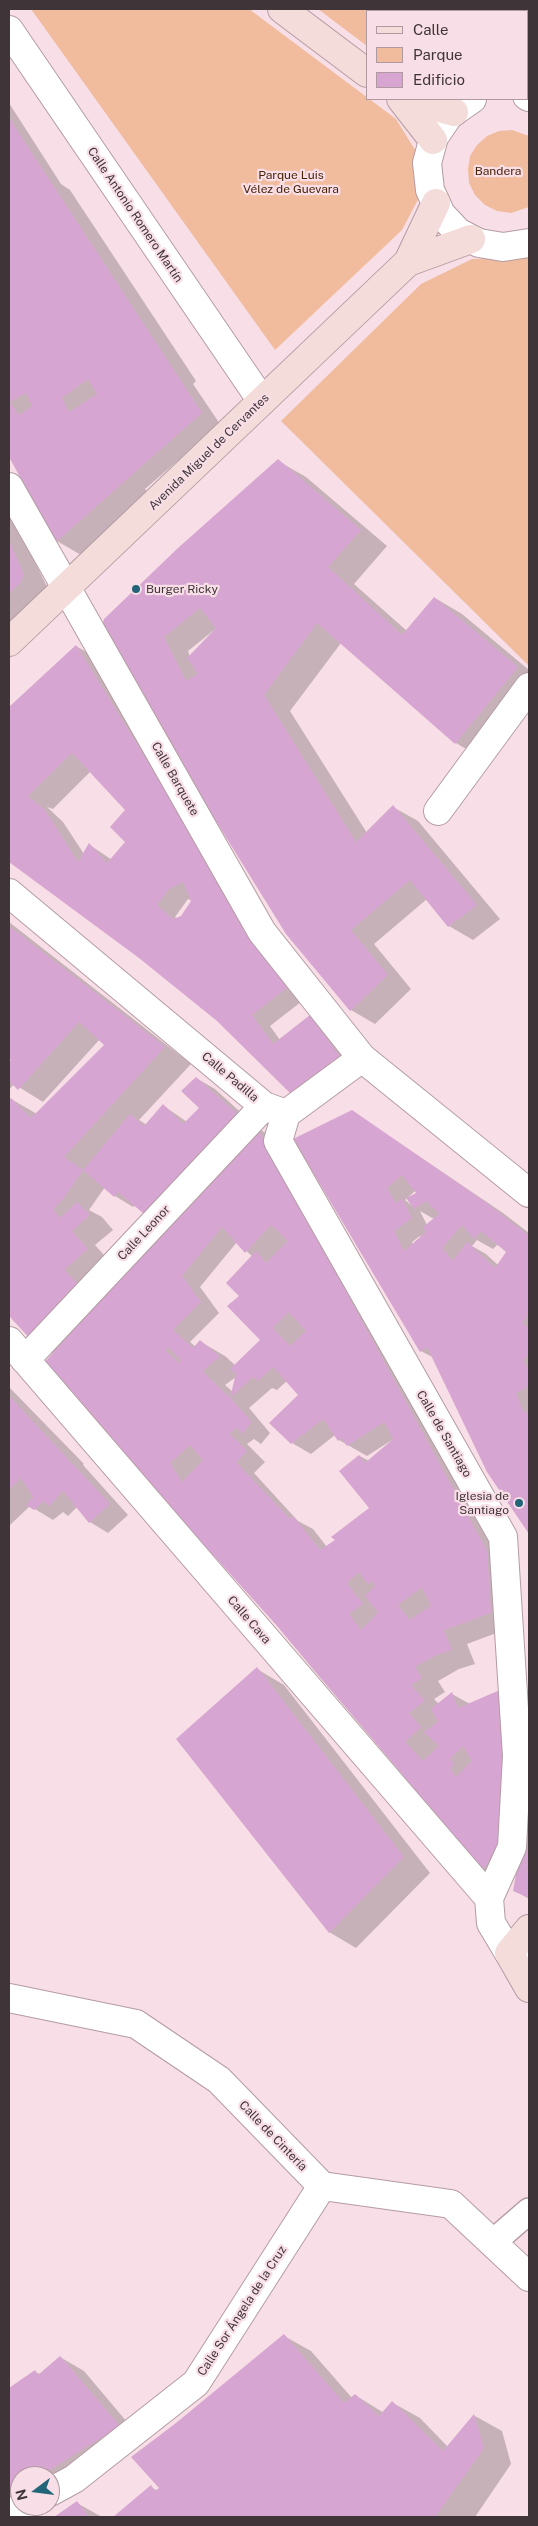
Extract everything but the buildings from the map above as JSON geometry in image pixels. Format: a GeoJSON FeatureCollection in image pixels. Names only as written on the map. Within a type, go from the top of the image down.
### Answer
{"type":"FeatureCollection","features":[{"type":"Feature","properties":{"kind":"street"},"geometry":{"type":"LineString","coordinates":[[282,9],[366,71]]}},
{"type":"Feature","properties":{"kind":"street","name":"Calle Antonio Romero Martín"},"geometry":{"type":"LineString","coordinates":[[9,30],[262,401]]}},
{"type":"Feature","properties":{"kind":"street"},"geometry":{"type":"LineString","coordinates":[[402,100],[434,140]]}},
{"type":"Feature","properties":{"kind":"street"},"geometry":{"type":"LineString","coordinates":[[416,100],[463,105]]}},
{"type":"Feature","properties":{"kind":"street"},"geometry":{"type":"LineString","coordinates":[[463,105],[449,115],[434,140],[427,163],[430,190],[441,214],[458,232],[480,243],[504,247],[529,243]]}},
{"type":"Feature","properties":{"kind":"street","name":"Avenida Miguel de Cervantes"},"geometry":{"type":"LineString","coordinates":[[9,642],[408,262],[436,203]]}},
{"type":"Feature","properties":{"kind":"street","name":"Avenida Miguel de Cervantes"},"geometry":{"type":"LineString","coordinates":[[408,262],[471,239]]}},
{"type":"Feature","properties":{"kind":"street","name":"Calle Barquete"},"geometry":{"type":"LineString","coordinates":[[9,487],[262,932],[362,1058]]}},
{"type":"Feature","properties":{"kind":"street"},"geometry":{"type":"LineString","coordinates":[[438,811],[529,687]]}},
{"type":"Feature","properties":{"kind":"street","name":"Calle Padilla"},"geometry":{"type":"LineString","coordinates":[[9,893],[275,1110]]}},
{"type":"Feature","properties":{"kind":"street"},"geometry":{"type":"LineString","coordinates":[[275,1110],[362,1058],[529,1194]]}},
{"type":"Feature","properties":{"kind":"street","name":"Calle Leonor"},"geometry":{"type":"LineString","coordinates":[[17,1351],[275,1110]]}},
{"type":"Feature","properties":{"kind":"street","name":"Calle de Santiago"},"geometry":{"type":"LineString","coordinates":[[275,1110],[278,1141],[503,1537],[523,1751],[512,1847],[489,1898]]}},
{"type":"Feature","properties":{"kind":"street","name":"Calle Cava"},"geometry":{"type":"LineString","coordinates":[[17,1351],[489,1898]]}},
{"type":"Feature","properties":{"kind":"street"},"geometry":{"type":"LineString","coordinates":[[489,1898],[491,1923],[519,1951],[529,1988]]}},
{"type":"Feature","properties":{"kind":"street"},"geometry":{"type":"LineString","coordinates":[[519,1951],[529,1929]]}},
{"type":"Feature","properties":{"kind":"street","name":"Calle de Cintería"},"geometry":{"type":"LineString","coordinates":[[9,1998],[136,2024],[219,2080],[322,2186]]}},
{"type":"Feature","properties":{"kind":"street"},"geometry":{"type":"LineString","coordinates":[[322,2186],[451,2204],[529,2277]]}},
{"type":"Feature","properties":{"kind":"street","name":"Calle Sor Ángela de la Cruz"},"geometry":{"type":"LineString","coordinates":[[60,2487],[74,2479],[196,2383],[322,2186]]}},
{"type":"Feature","properties":{"kind":"lane"},"geometry":{"type":"LineString","coordinates":[[492,2243],[529,2210]]}},
{"type":"Feature","properties":{"kind":"green space","name":"Parque Luis Vélez de Guevara"},"geometry":{"type":"Polygon","coordinates":[[[31,9],[249,9],[366,97],[366,100],[371,100],[396,119],[417,153],[422,192],[402,230],[275,350],[31,9]]]}},
{"type":"Feature","properties":{"kind":"green space"},"geometry":{"type":"Polygon","coordinates":[[[318,9],[529,9],[528,61],[528,10],[366,10],[366,45],[318,9]]]}},
{"type":"Feature","properties":{"kind":"green space","name":"Bandera"},"geometry":{"type":"Polygon","coordinates":[[[512,130],[529,136],[529,207],[511,213],[497,211],[485,205],[475,195],[469,183],[468,169],[470,156],[477,145],[487,136],[499,131],[512,130]]]}},
{"type":"Feature","properties":{"kind":"green space"},"geometry":{"type":"Polygon","coordinates":[[[529,258],[529,666],[281,421],[421,284],[472,259],[529,258]]]}},
{"type":"Feature","properties":{"kind":"place","name":"Burger Ricky"},"geometry":{"type":"Point","coordinates":[136,589]}},
{"type":"Feature","properties":{"kind":"place","name":"Iglesia de Santiago"},"geometry":{"type":"Point","coordinates":[519,1503]}}]}
